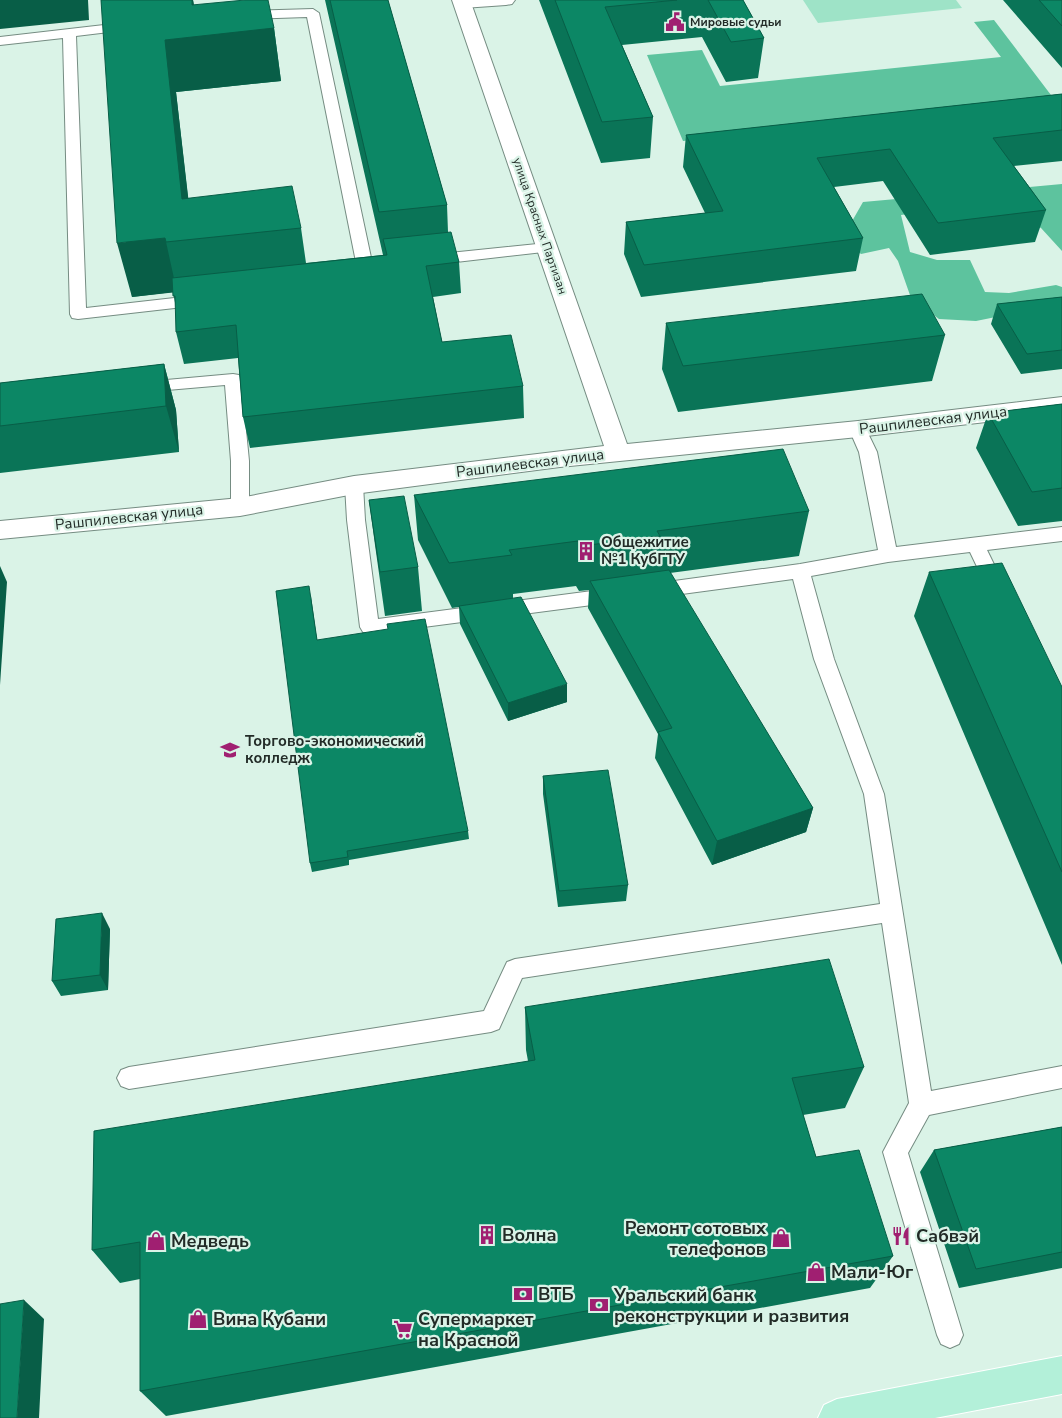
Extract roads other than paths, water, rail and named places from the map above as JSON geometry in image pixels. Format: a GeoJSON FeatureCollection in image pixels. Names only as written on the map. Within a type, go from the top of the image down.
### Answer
{"type":"FeatureCollection","features":[{"type":"Feature","properties":{"kind":"main road"},"geometry":{"type":"LineString","coordinates":[[837,1418],[1062,1375]]}},
{"type":"Feature","properties":{"kind":"street"},"geometry":{"type":"LineString","coordinates":[[462,2],[506,0]]}},
{"type":"Feature","properties":{"kind":"street","name":"улица Красных Партизан"},"geometry":{"type":"LineString","coordinates":[[462,2],[618,452]]}},
{"type":"Feature","properties":{"kind":"street","name":"Рашпилевская улица"},"geometry":{"type":"LineString","coordinates":[[0,530],[240,507],[354,485],[618,452],[858,429],[1062,405]]}},
{"type":"Feature","properties":{"kind":"lane"},"geometry":{"type":"LineString","coordinates":[[228,15],[313,13],[365,267]]}},
{"type":"Feature","properties":{"kind":"lane"},"geometry":{"type":"LineString","coordinates":[[0,40],[144,24]]}},
{"type":"Feature","properties":{"kind":"lane"},"geometry":{"type":"LineString","coordinates":[[69,33],[78,314],[216,298]]}},
{"type":"Feature","properties":{"kind":"lane"},"geometry":{"type":"LineString","coordinates":[[413,262],[547,248]]}},
{"type":"Feature","properties":{"kind":"lane"},"geometry":{"type":"LineString","coordinates":[[349,275],[365,267],[384,265]]}},
{"type":"Feature","properties":{"kind":"lane"},"geometry":{"type":"LineString","coordinates":[[126,389],[233,379],[240,461],[240,507]]}},
{"type":"Feature","properties":{"kind":"lane"},"geometry":{"type":"LineString","coordinates":[[858,429],[868,452],[888,555]]}},
{"type":"Feature","properties":{"kind":"lane"},"geometry":{"type":"LineString","coordinates":[[354,485],[356,520],[370,626],[800,571],[888,555],[1062,534]]}},
{"type":"Feature","properties":{"kind":"lane"},"geometry":{"type":"LineString","coordinates":[[976,545],[1006,609]]}},
{"type":"Feature","properties":{"kind":"lane"},"geometry":{"type":"LineString","coordinates":[[800,571],[824,659],[874,794],[921,1105],[895,1152],[950,1335]]}},
{"type":"Feature","properties":{"kind":"lane"},"geometry":{"type":"LineString","coordinates":[[129,1078],[491,1021],[515,969],[892,912]]}},
{"type":"Feature","properties":{"kind":"lane"},"geometry":{"type":"LineString","coordinates":[[921,1105],[1062,1077]]}},
{"type":"Feature","properties":{"kind":"place","name":"Мировые судьи"},"geometry":{"type":"Point","coordinates":[675,22]}},
{"type":"Feature","properties":{"kind":"place","name":"Общежитие №1 КубГТУ"},"geometry":{"type":"Point","coordinates":[586,551]}},
{"type":"Feature","properties":{"kind":"place","name":"Торгово-экономический колледж"},"geometry":{"type":"Point","coordinates":[230,750]}},
{"type":"Feature","properties":{"kind":"place","name":"Волна"},"geometry":{"type":"Point","coordinates":[487,1235]}},
{"type":"Feature","properties":{"kind":"place","name":"Сабвэй"},"geometry":{"type":"Point","coordinates":[901,1236]}},
{"type":"Feature","properties":{"kind":"place","name":"Ремонт сотовых телефонов"},"geometry":{"type":"Point","coordinates":[781,1238]}},
{"type":"Feature","properties":{"kind":"place","name":"Медведь"},"geometry":{"type":"Point","coordinates":[156,1241]}},
{"type":"Feature","properties":{"kind":"place","name":"Мали-Юг"},"geometry":{"type":"Point","coordinates":[816,1272]}},
{"type":"Feature","properties":{"kind":"place","name":"ВТБ"},"geometry":{"type":"Point","coordinates":[523,1294]}},
{"type":"Feature","properties":{"kind":"place","name":"Уральский банк реконструкции и развития"},"geometry":{"type":"Point","coordinates":[599,1305]}},
{"type":"Feature","properties":{"kind":"place","name":"Вина Кубани"},"geometry":{"type":"Point","coordinates":[198,1319]}},
{"type":"Feature","properties":{"kind":"place","name":"Супермаркет на Красной"},"geometry":{"type":"Point","coordinates":[403,1329]}}]}
